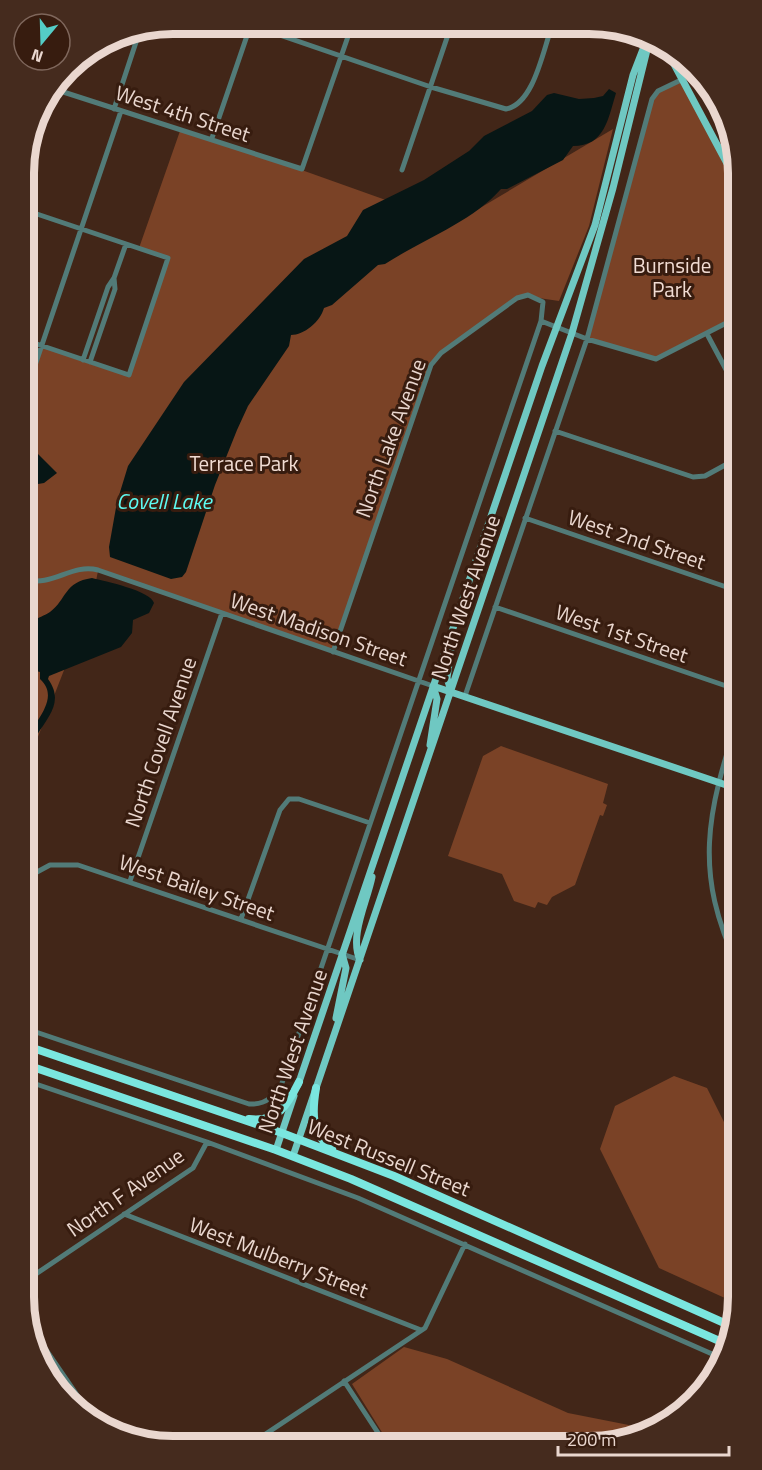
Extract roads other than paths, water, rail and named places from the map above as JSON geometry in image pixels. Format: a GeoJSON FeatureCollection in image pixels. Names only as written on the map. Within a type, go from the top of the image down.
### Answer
{"type":"FeatureCollection","features":[{"type":"Feature","properties":{"kind":"highway","name":"West Russell Street"},"geometry":{"type":"LineString","coordinates":[[35,1049],[282,1133],[345,1157],[420,1187],[725,1324]]}},
{"type":"Feature","properties":{"kind":"highway","name":"West Russell Street"},"geometry":{"type":"LineString","coordinates":[[35,1068],[293,1156],[423,1209],[720,1341]]}},
{"type":"Feature","properties":{"kind":"highway"},"geometry":{"type":"LineString","coordinates":[[214,1110],[249,1119],[265,1119],[284,1108],[299,1082]]}},
{"type":"Feature","properties":{"kind":"highway"},"geometry":{"type":"LineString","coordinates":[[316,1088],[313,1115],[315,1128],[325,1144],[345,1157]]}},
{"type":"Feature","properties":{"kind":"main road","name":"North West Avenue"},"geometry":{"type":"LineString","coordinates":[[276,1150],[556,327],[595,225],[633,75],[645,47]]}},
{"type":"Feature","properties":{"kind":"main road","name":"North West Avenue"},"geometry":{"type":"LineString","coordinates":[[293,1156],[572,333],[613,188],[646,48]]}},
{"type":"Feature","properties":{"kind":"main road"},"geometry":{"type":"LineString","coordinates":[[675,65],[727,163]]}},
{"type":"Feature","properties":{"kind":"main road"},"geometry":{"type":"LineString","coordinates":[[451,691],[447,678],[453,626]]}},
{"type":"Feature","properties":{"kind":"main road"},"geometry":{"type":"LineString","coordinates":[[430,754],[437,699],[433,686]]}},
{"type":"Feature","properties":{"kind":"main road","name":"West Madison Street"},"geometry":{"type":"LineString","coordinates":[[433,686],[727,785]]}},
{"type":"Feature","properties":{"kind":"main road"},"geometry":{"type":"LineString","coordinates":[[360,960],[356,950],[356,939],[374,860]]}},
{"type":"Feature","properties":{"kind":"main road"},"geometry":{"type":"LineString","coordinates":[[336,1026],[346,968],[342,954]]}},
{"type":"Feature","properties":{"kind":"street"},"geometry":{"type":"LineString","coordinates":[[402,170],[449,34]]}},
{"type":"Feature","properties":{"kind":"street"},"geometry":{"type":"LineString","coordinates":[[279,35],[501,109],[517,105],[528,93],[549,34]]}},
{"type":"Feature","properties":{"kind":"street"},"geometry":{"type":"LineString","coordinates":[[212,138],[247,35]]}},
{"type":"Feature","properties":{"kind":"street"},"geometry":{"type":"LineString","coordinates":[[341,56],[349,35]]}},
{"type":"Feature","properties":{"kind":"street"},"geometry":{"type":"LineString","coordinates":[[114,109],[137,40]]}},
{"type":"Feature","properties":{"kind":"street","name":"West 4th Street"},"geometry":{"type":"LineString","coordinates":[[62,92],[303,169],[341,56]]}},
{"type":"Feature","properties":{"kind":"street","name":"North West Avenue"},"geometry":{"type":"LineString","coordinates":[[465,696],[587,339],[652,99],[658,91],[683,80]]}},
{"type":"Feature","properties":{"kind":"street"},"geometry":{"type":"LineString","coordinates":[[35,366],[121,111]]}},
{"type":"Feature","properties":{"kind":"street"},"geometry":{"type":"LineString","coordinates":[[35,213],[168,258],[129,375],[35,344]]}},
{"type":"Feature","properties":{"kind":"street"},"geometry":{"type":"LineString","coordinates":[[83,360],[108,287],[114,278],[126,244]]}},
{"type":"Feature","properties":{"kind":"street"},"geometry":{"type":"LineString","coordinates":[[90,362],[115,289],[114,278]]}},
{"type":"Feature","properties":{"kind":"street","name":"North Lake Avenue"},"geometry":{"type":"LineString","coordinates":[[333,652],[433,361],[517,298],[528,295],[543,302],[541,321]]}},
{"type":"Feature","properties":{"kind":"street"},"geometry":{"type":"LineString","coordinates":[[541,321],[587,339],[656,359],[728,323]]}},
{"type":"Feature","properties":{"kind":"street","name":"North West Avenue"},"geometry":{"type":"LineString","coordinates":[[35,1032],[242,1102],[254,1105],[266,1102],[275,1094],[282,1083],[541,321]]}},
{"type":"Feature","properties":{"kind":"street"},"geometry":{"type":"LineString","coordinates":[[707,334],[728,373]]}},
{"type":"Feature","properties":{"kind":"street"},"geometry":{"type":"LineString","coordinates":[[555,430],[686,475],[700,477],[728,463]]}},
{"type":"Feature","properties":{"kind":"street","name":"West 2nd Street"},"geometry":{"type":"LineString","coordinates":[[525,518],[728,587]]}},
{"type":"Feature","properties":{"kind":"street","name":"West Madison Street"},"geometry":{"type":"LineString","coordinates":[[35,581],[43,582],[72,570],[88,568],[433,686]]}},
{"type":"Feature","properties":{"kind":"street","name":"West 1st Street"},"geometry":{"type":"LineString","coordinates":[[495,607],[728,686]]}},
{"type":"Feature","properties":{"kind":"street","name":"North Covell Avenue"},"geometry":{"type":"LineString","coordinates":[[130,881],[222,614]]}},
{"type":"Feature","properties":{"kind":"street"},"geometry":{"type":"LineString","coordinates":[[727,751],[717,782],[710,821],[710,878],[720,922],[727,940]]}},
{"type":"Feature","properties":{"kind":"street"},"geometry":{"type":"LineString","coordinates":[[241,920],[285,801],[299,799],[370,823]]}},
{"type":"Feature","properties":{"kind":"street","name":"West Bailey Street"},"geometry":{"type":"LineString","coordinates":[[35,872],[46,866],[65,863],[92,868],[360,960]]}},
{"type":"Feature","properties":{"kind":"street"},"geometry":{"type":"LineString","coordinates":[[75,1097],[80,1083]]}},
{"type":"Feature","properties":{"kind":"street"},"geometry":{"type":"LineString","coordinates":[[35,1084],[207,1142],[358,1198],[714,1355]]}},
{"type":"Feature","properties":{"kind":"street","name":"North F Avenue"},"geometry":{"type":"LineString","coordinates":[[35,1275],[193,1168],[207,1142]]}},
{"type":"Feature","properties":{"kind":"street","name":"West Mulberry Street"},"geometry":{"type":"LineString","coordinates":[[124,1214],[421,1330]]}},
{"type":"Feature","properties":{"kind":"street"},"geometry":{"type":"LineString","coordinates":[[262,1436],[421,1330],[428,1323],[465,1244]]}},
{"type":"Feature","properties":{"kind":"street"},"geometry":{"type":"LineString","coordinates":[[45,1348],[80,1399]]}},
{"type":"Feature","properties":{"kind":"street"},"geometry":{"type":"LineString","coordinates":[[344,1381],[380,1436]]}},
{"type":"Feature","properties":{"kind":"water","name":"Covell Lake"},"geometry":{"type":"Polygon","coordinates":[[[609,89],[616,93],[604,129],[599,136],[584,145],[573,146],[563,160],[507,189],[501,189],[489,201],[461,221],[385,264],[378,265],[332,305],[324,308],[311,327],[301,333],[291,335],[289,346],[248,406],[237,430],[215,485],[186,572],[182,577],[171,579],[110,557],[109,547],[117,502],[128,466],[184,382],[304,259],[347,236],[363,210],[424,180],[469,151],[484,136],[532,111],[547,95],[554,93],[579,99],[594,98],[603,96],[609,89]]]}},
{"type":"Feature","properties":{"kind":"water"},"geometry":{"type":"Polygon","coordinates":[[[38,454],[57,473],[44,483],[35,484],[35,457],[38,454]]]}},
{"type":"Feature","properties":{"kind":"water"},"geometry":{"type":"Polygon","coordinates":[[[92,578],[117,584],[145,594],[154,603],[149,613],[133,620],[132,633],[121,647],[49,676],[55,701],[50,715],[35,739],[35,725],[47,703],[48,695],[40,679],[40,672],[35,671],[35,620],[56,607],[71,587],[92,578]]]}},
{"type":"Feature","properties":{"kind":"park label","name":"Burnside Park"},"geometry":{"type":"Point","coordinates":[672,277]}},
{"type":"Feature","properties":{"kind":"park label","name":"Terrace Park"},"geometry":{"type":"Point","coordinates":[244,463]}}]}
